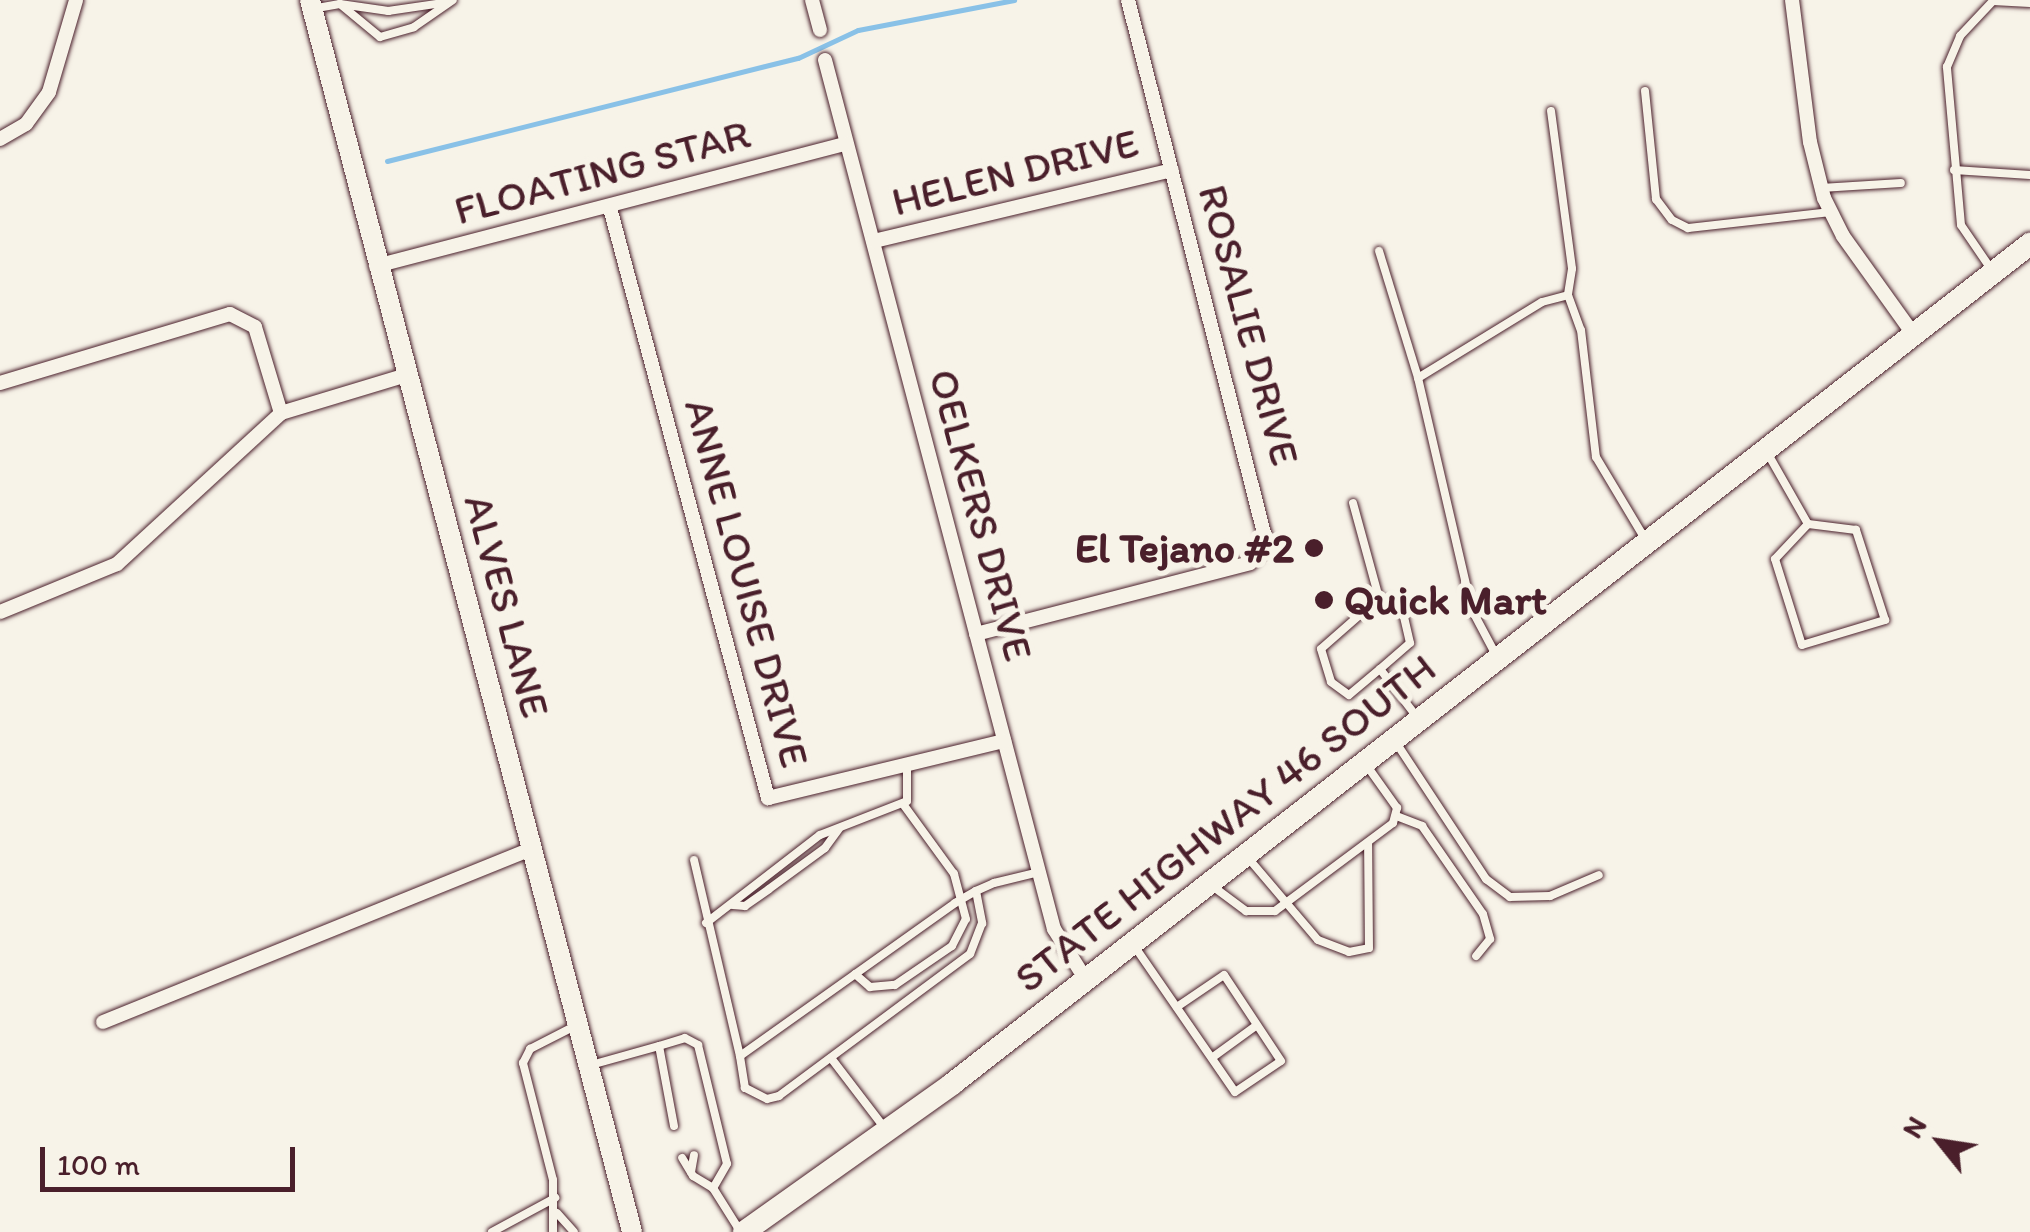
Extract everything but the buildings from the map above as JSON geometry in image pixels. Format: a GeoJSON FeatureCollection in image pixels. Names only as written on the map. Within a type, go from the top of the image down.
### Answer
{"type":"FeatureCollection","features":[{"type":"Feature","properties":{"kind":"main road","name":"STATE HIGHWAY 46 SOUTH"},"geometry":{"type":"LineString","coordinates":[[742,1232],[888,1131],[1086,980],[2030,244]]}},
{"type":"Feature","properties":{"kind":"street"},"geometry":{"type":"LineString","coordinates":[[0,139],[26,124],[49,92],[76,0]]}},
{"type":"Feature","properties":{"kind":"street"},"geometry":{"type":"LineString","coordinates":[[812,0],[820,30]]}},
{"type":"Feature","properties":{"kind":"street","name":"ROSALIE DRIVE"},"geometry":{"type":"LineString","coordinates":[[976,634],[1250,563],[1267,545],[1128,0]]}},
{"type":"Feature","properties":{"kind":"street"},"geometry":{"type":"LineString","coordinates":[[1792,0],[1821,188],[1831,212],[1914,334]]}},
{"type":"Feature","properties":{"kind":"street","name":"ALVES LANE"},"geometry":{"type":"LineString","coordinates":[[311,4],[376,266],[632,1232]]}},
{"type":"Feature","properties":{"kind":"street","name":"OELKERS DRIVE"},"geometry":{"type":"LineString","coordinates":[[825,60],[1057,941],[1086,980]]}},
{"type":"Feature","properties":{"kind":"street","name":"FLOATING STAR"},"geometry":{"type":"LineString","coordinates":[[376,266],[846,144]]}},
{"type":"Feature","properties":{"kind":"street","name":"HELEN DRIVE"},"geometry":{"type":"LineString","coordinates":[[874,242],[1172,170]]}},
{"type":"Feature","properties":{"kind":"street","name":"ANNE LOUISE DRIVE"},"geometry":{"type":"LineString","coordinates":[[610,208],[768,798],[1004,741]]}},
{"type":"Feature","properties":{"kind":"street"},"geometry":{"type":"LineString","coordinates":[[0,383],[230,314],[255,327],[281,413]]}},
{"type":"Feature","properties":{"kind":"street"},"geometry":{"type":"LineString","coordinates":[[0,612],[117,564],[281,413],[406,375]]}},
{"type":"Feature","properties":{"kind":"street"},"geometry":{"type":"LineString","coordinates":[[103,1022],[532,850]]}},
{"type":"Feature","properties":{"kind":"lane"},"geometry":{"type":"LineString","coordinates":[[340,4],[380,37],[414,28],[452,0]]}},
{"type":"Feature","properties":{"kind":"lane"},"geometry":{"type":"LineString","coordinates":[[311,4],[388,11],[452,0]]}},
{"type":"Feature","properties":{"kind":"lane"},"geometry":{"type":"LineString","coordinates":[[1994,273],[1961,225],[1947,67],[1960,36],[1993,1],[2030,3]]}},
{"type":"Feature","properties":{"kind":"lane"},"geometry":{"type":"LineString","coordinates":[[1645,91],[1656,200],[1672,220],[1688,228],[1831,212]]}},
{"type":"Feature","properties":{"kind":"lane"},"geometry":{"type":"LineString","coordinates":[[1551,111],[1572,269],[1568,295],[1581,330],[1596,457],[1616,500],[1648,542]]}},
{"type":"Feature","properties":{"kind":"lane"},"geometry":{"type":"LineString","coordinates":[[1954,170],[2030,175]]}},
{"type":"Feature","properties":{"kind":"lane"},"geometry":{"type":"LineString","coordinates":[[1821,188],[1901,183]]}},
{"type":"Feature","properties":{"kind":"lane"},"geometry":{"type":"LineString","coordinates":[[1378,251],[1418,378],[1472,610],[1497,657]]}},
{"type":"Feature","properties":{"kind":"lane"},"geometry":{"type":"LineString","coordinates":[[1418,378],[1542,302],[1568,295]]}},
{"type":"Feature","properties":{"kind":"lane"},"geometry":{"type":"LineString","coordinates":[[1766,450],[1808,524]]}},
{"type":"Feature","properties":{"kind":"lane"},"geometry":{"type":"LineString","coordinates":[[1353,503],[1379,598]]}},
{"type":"Feature","properties":{"kind":"lane"},"geometry":{"type":"LineString","coordinates":[[1808,524],[1856,530],[1885,620],[1802,645],[1775,559],[1808,524]]}},
{"type":"Feature","properties":{"kind":"lane"},"geometry":{"type":"LineString","coordinates":[[1379,598],[1401,604],[1410,642],[1350,694],[1331,682],[1321,650],[1379,598]]}},
{"type":"Feature","properties":{"kind":"lane"},"geometry":{"type":"LineString","coordinates":[[1380,669],[1420,720]]}},
{"type":"Feature","properties":{"kind":"lane"},"geometry":{"type":"LineString","coordinates":[[1394,740],[1486,879],[1510,897],[1550,896],[1598,875]]}},
{"type":"Feature","properties":{"kind":"lane"},"geometry":{"type":"LineString","coordinates":[[1365,763],[1399,817],[1422,826],[1483,914],[1490,939],[1476,956]]}},
{"type":"Feature","properties":{"kind":"lane"},"geometry":{"type":"LineString","coordinates":[[706,924],[733,906],[745,906],[769,889],[825,848],[840,828],[902,804],[912,794],[907,767]]}},
{"type":"Feature","properties":{"kind":"lane"},"geometry":{"type":"LineString","coordinates":[[855,974],[883,988],[913,975],[960,936],[964,899],[954,874],[902,804]]}},
{"type":"Feature","properties":{"kind":"lane"},"geometry":{"type":"LineString","coordinates":[[1211,884],[1261,915],[1288,902],[1399,817]]}},
{"type":"Feature","properties":{"kind":"lane"},"geometry":{"type":"LineString","coordinates":[[1246,856],[1335,952],[1369,948],[1368,843]]}},
{"type":"Feature","properties":{"kind":"lane"},"geometry":{"type":"LineString","coordinates":[[694,860],[745,1088],[767,1099],[832,1058],[970,954],[982,923],[976,891]]}},
{"type":"Feature","properties":{"kind":"lane"},"geometry":{"type":"LineString","coordinates":[[740,1056],[976,891],[1038,872]]}},
{"type":"Feature","properties":{"kind":"lane"},"geometry":{"type":"LineString","coordinates":[[1132,943],[1235,1092],[1281,1061],[1224,975],[1177,1007]]}},
{"type":"Feature","properties":{"kind":"lane"},"geometry":{"type":"LineString","coordinates":[[554,1232],[555,1198],[523,1063],[530,1049],[577,1024]]}},
{"type":"Feature","properties":{"kind":"lane"},"geometry":{"type":"LineString","coordinates":[[1212,1057],[1258,1025]]}},
{"type":"Feature","properties":{"kind":"lane"},"geometry":{"type":"LineString","coordinates":[[587,1066],[685,1038],[698,1046],[727,1164],[714,1188]]}},
{"type":"Feature","properties":{"kind":"lane"},"geometry":{"type":"LineString","coordinates":[[659,1046],[676,1116],[674,1126]]}},
{"type":"Feature","properties":{"kind":"lane"},"geometry":{"type":"LineString","coordinates":[[832,1058],[888,1131]]}},
{"type":"Feature","properties":{"kind":"lane"},"geometry":{"type":"LineString","coordinates":[[676,1116],[686,1123]]}},
{"type":"Feature","properties":{"kind":"lane"},"geometry":{"type":"LineString","coordinates":[[692,1172],[694,1155]]}},
{"type":"Feature","properties":{"kind":"lane"},"geometry":{"type":"LineString","coordinates":[[682,1158],[692,1172],[714,1188],[742,1232]]}},
{"type":"Feature","properties":{"kind":"lane"},"geometry":{"type":"LineString","coordinates":[[492,1232],[555,1198]]}},
{"type":"Feature","properties":{"kind":"lane"},"geometry":{"type":"LineString","coordinates":[[556,1212],[574,1232]]}},
{"type":"Feature","properties":{"kind":"waterway"},"geometry":{"type":"LineString","coordinates":[[387,161],[798,58],[858,30],[1014,0]]}},
{"type":"Feature","properties":{"kind":"place","name":"El Tejano #2"},"geometry":{"type":"Point","coordinates":[1314,548]}},
{"type":"Feature","properties":{"kind":"place","name":"Quick Mart"},"geometry":{"type":"Point","coordinates":[1324,600]}}]}
